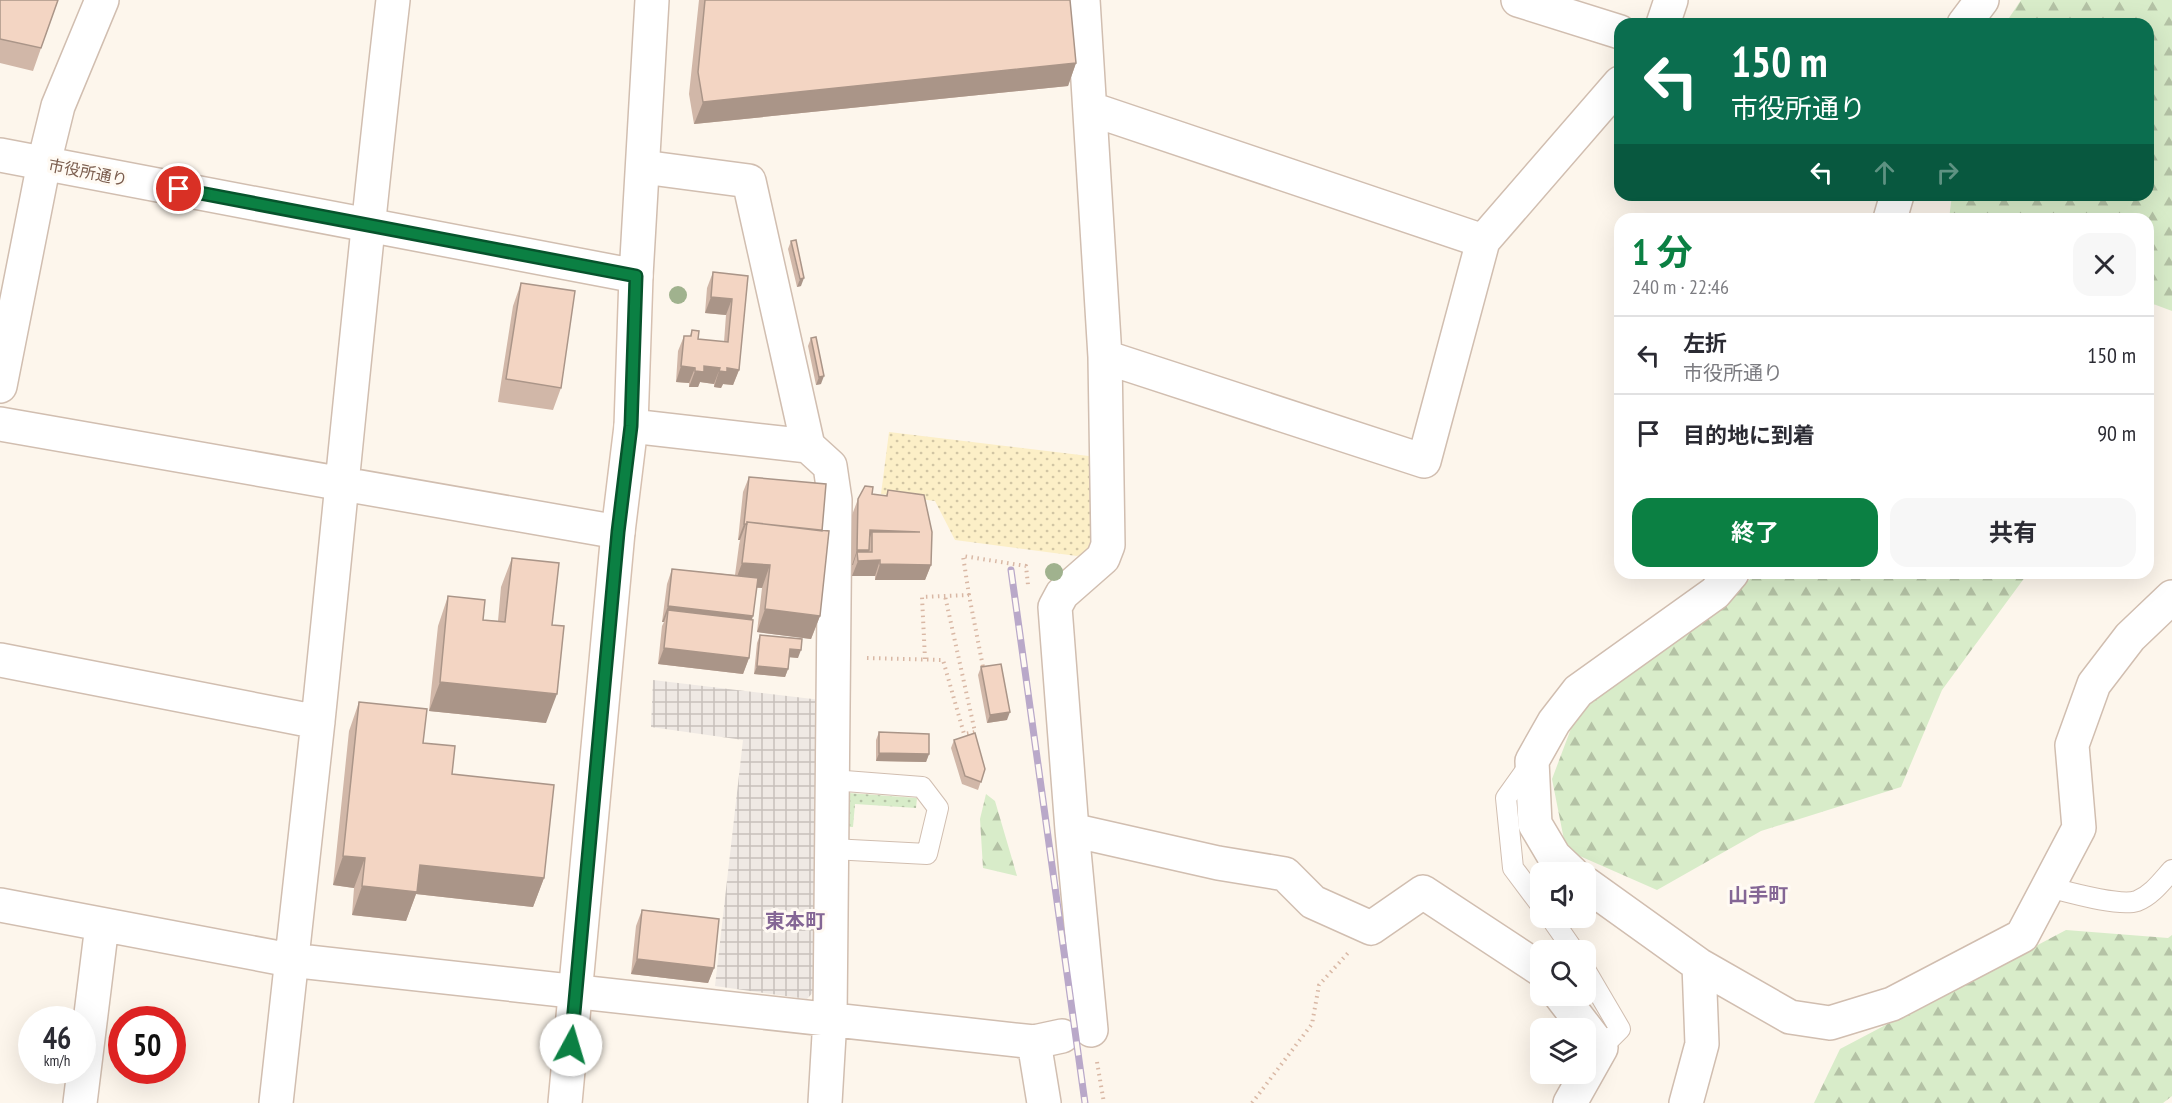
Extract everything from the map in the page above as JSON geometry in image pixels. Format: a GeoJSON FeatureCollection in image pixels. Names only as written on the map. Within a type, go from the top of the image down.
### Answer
{"type":"FeatureCollection","features":[{"type":"Feature","properties":{"kind":"street"},"geometry":{"type":"LineString","coordinates":[[0,386],[44,163],[58,106],[102,0]]}},
{"type":"Feature","properties":{"kind":"street"},"geometry":{"type":"LineString","coordinates":[[276,1103],[318,722],[367,225],[393,0]]}},
{"type":"Feature","properties":{"kind":"street"},"geometry":{"type":"LineString","coordinates":[[565,1103],[618,532],[631,426],[636,276],[652,0]]}},
{"type":"Feature","properties":{"kind":"street"},"geometry":{"type":"LineString","coordinates":[[1044,1103],[1062,1036],[1072,830],[1055,607],[1062,594],[1103,558],[1108,545],[1105,357],[1083,0]]}},
{"type":"Feature","properties":{"kind":"street"},"geometry":{"type":"LineString","coordinates":[[1518,0],[1614,31]]}},
{"type":"Feature","properties":{"kind":"street"},"geometry":{"type":"LineString","coordinates":[[1665,18],[1671,0]]}},
{"type":"Feature","properties":{"kind":"street"},"geometry":{"type":"LineString","coordinates":[[1968,18],[1982,0]]}},
{"type":"Feature","properties":{"kind":"street"},"geometry":{"type":"LineString","coordinates":[[1105,357],[1424,460],[1483,241],[1614,90]]}},
{"type":"Feature","properties":{"kind":"street"},"geometry":{"type":"LineString","coordinates":[[1091,109],[1483,241]]}},
{"type":"Feature","properties":{"kind":"street","name":"市役所通り"},"geometry":{"type":"LineString","coordinates":[[0,155],[636,276]]}},
{"type":"Feature","properties":{"kind":"street"},"geometry":{"type":"LineString","coordinates":[[643,167],[749,181],[808,446],[830,466],[835,500],[831,1018],[825,1103]]}},
{"type":"Feature","properties":{"kind":"street"},"geometry":{"type":"LineString","coordinates":[[0,424],[618,532]]}},
{"type":"Feature","properties":{"kind":"street"},"geometry":{"type":"LineString","coordinates":[[631,426],[808,446]]}},
{"type":"Feature","properties":{"kind":"street"},"geometry":{"type":"LineString","coordinates":[[1560,862],[1554,856],[1535,824],[1532,761],[1554,722],[1578,691],[1714,593],[1727,579]]}},
{"type":"Feature","properties":{"kind":"street"},"geometry":{"type":"LineString","coordinates":[[1596,891],[1699,965],[1790,1017],[1830,1023],[1892,1004],[2022,936],[2079,828],[2072,745],[2094,684],[2130,637],[2172,597]]}},
{"type":"Feature","properties":{"kind":"street"},"geometry":{"type":"LineString","coordinates":[[0,660],[318,722]]}},
{"type":"Feature","properties":{"kind":"street"},"geometry":{"type":"LineString","coordinates":[[1072,830],[1218,863],[1285,874],[1313,902],[1371,928],[1423,892],[1530,962]]}},
{"type":"Feature","properties":{"kind":"street"},"geometry":{"type":"LineString","coordinates":[[0,905],[290,960],[831,1018],[1062,1036]]}},
{"type":"Feature","properties":{"kind":"street"},"geometry":{"type":"LineString","coordinates":[[80,1103],[102,925]]}},
{"type":"Feature","properties":{"kind":"street"},"geometry":{"type":"LineString","coordinates":[[1686,1103],[1702,1044],[1699,965]]}},
{"type":"Feature","properties":{"kind":"street"},"geometry":{"type":"LineString","coordinates":[[1569,1006],[1601,1047],[1570,1103]]}},
{"type":"Feature","properties":{"kind":"lane"},"geometry":{"type":"LineString","coordinates":[[1530,891],[1513,868],[1506,798],[1532,761]]}},
{"type":"Feature","properties":{"kind":"lane"},"geometry":{"type":"LineString","coordinates":[[832,780],[922,787],[938,808],[927,854],[832,849]]}},
{"type":"Feature","properties":{"kind":"lane"},"geometry":{"type":"LineString","coordinates":[[2048,887],[2108,901],[2135,902],[2150,893],[2172,870]]}},
{"type":"Feature","properties":{"kind":"lane"},"geometry":{"type":"LineString","coordinates":[[1596,987],[1620,1029],[1601,1047]]}},
{"type":"Feature","properties":{"kind":"path"},"geometry":{"type":"LineString","coordinates":[[983,667],[963,556],[1026,566],[1028,587]]}},
{"type":"Feature","properties":{"kind":"path"},"geometry":{"type":"LineString","coordinates":[[925,659],[922,597],[969,595]]}},
{"type":"Feature","properties":{"kind":"path"},"geometry":{"type":"LineString","coordinates":[[833,657],[943,660],[964,734],[975,732],[945,596]]}},
{"type":"Feature","properties":{"kind":"path"},"geometry":{"type":"LineString","coordinates":[[1252,1103],[1312,1024],[1319,985],[1371,928]]}},
{"type":"Feature","properties":{"kind":"path"},"geometry":{"type":"LineString","coordinates":[[1062,1036],[1104,1103]]}},
{"type":"Feature","properties":{"kind":"shaded area"},"geometry":{"type":"Polygon","coordinates":[[[653,680],[821,700],[817,988],[807,999],[715,986],[743,740],[651,727],[653,680]]]}},
{"type":"Feature","properties":{"kind":"green space"},"geometry":{"type":"Polygon","coordinates":[[[2021,0],[2172,0],[2172,311],[2154,304],[2154,213],[1950,213],[1951,201],[2154,201],[2154,18],[2009,18],[2021,0]]]}},
{"type":"Feature","properties":{"kind":"green space"},"geometry":{"type":"Polygon","coordinates":[[[1750,579],[2024,579],[1942,690],[1901,787],[1761,831],[1657,890],[1566,850],[1552,779],[1581,702],[1750,579]]]}},
{"type":"Feature","properties":{"kind":"green space"},"geometry":{"type":"Polygon","coordinates":[[[849,793],[917,798],[916,808],[855,804],[853,827],[847,827],[849,793]]]}},
{"type":"Feature","properties":{"kind":"green space"},"geometry":{"type":"Polygon","coordinates":[[[986,794],[995,801],[1017,876],[983,868],[980,819],[986,794]]]}},
{"type":"Feature","properties":{"kind":"green space"},"geometry":{"type":"Polygon","coordinates":[[[2066,930],[2168,938],[2172,935],[2172,1096],[2163,1103],[1814,1103],[1840,1049],[2066,930]]]}},
{"type":"Feature","properties":{"kind":"sand"},"geometry":{"type":"Polygon","coordinates":[[[889,432],[1097,457],[1096,537],[1089,552],[1077,556],[955,540],[935,501],[881,494],[889,432]]]}},
{"type":"Feature","properties":{"kind":"building"},"geometry":{"type":"Polygon","coordinates":[[[0,0],[58,0],[41,48],[0,39],[0,0]]]}},
{"type":"Feature","properties":{"kind":"building"},"geometry":{"type":"Polygon","coordinates":[[[705,0],[1070,0],[1076,63],[703,102],[698,72],[705,0]]]}},
{"type":"Feature","properties":{"kind":"building"},"geometry":{"type":"Polygon","coordinates":[[[796,240],[804,278],[800,279],[791,241],[796,240]]]}},
{"type":"Feature","properties":{"kind":"building"},"geometry":{"type":"Polygon","coordinates":[[[713,272],[748,276],[739,370],[727,368],[727,372],[719,371],[720,368],[704,366],[704,372],[681,366],[684,336],[691,336],[692,330],[699,331],[698,339],[728,342],[732,299],[711,297],[713,272]]]}},
{"type":"Feature","properties":{"kind":"building"},"geometry":{"type":"Polygon","coordinates":[[[521,283],[575,291],[561,388],[506,379],[521,283]]]}},
{"type":"Feature","properties":{"kind":"building"},"geometry":{"type":"Polygon","coordinates":[[[816,337],[824,376],[819,377],[811,338],[816,337]]]}},
{"type":"Feature","properties":{"kind":"building"},"geometry":{"type":"Polygon","coordinates":[[[749,477],[826,484],[822,531],[747,522],[744,524],[749,477]]]}},
{"type":"Feature","properties":{"kind":"building"},"geometry":{"type":"Polygon","coordinates":[[[865,486],[873,487],[872,494],[887,496],[888,490],[924,495],[932,532],[931,565],[880,564],[880,560],[858,561],[857,552],[872,552],[872,532],[920,532],[870,530],[869,550],[857,550],[858,499],[865,486]]]}},
{"type":"Feature","properties":{"kind":"building"},"geometry":{"type":"Polygon","coordinates":[[[747,522],[829,531],[820,616],[765,609],[770,565],[742,563],[747,522]]]}},
{"type":"Feature","properties":{"kind":"building"},"geometry":{"type":"Polygon","coordinates":[[[512,558],[559,563],[552,625],[564,626],[557,694],[440,682],[448,596],[485,600],[483,620],[505,622],[512,558]]]}},
{"type":"Feature","properties":{"kind":"building"},"geometry":{"type":"Polygon","coordinates":[[[672,569],[758,578],[753,616],[668,606],[672,569]]]}},
{"type":"Feature","properties":{"kind":"building"},"geometry":{"type":"Polygon","coordinates":[[[668,610],[753,620],[749,658],[664,648],[668,610]]]}},
{"type":"Feature","properties":{"kind":"building"},"geometry":{"type":"Polygon","coordinates":[[[760,635],[802,639],[801,650],[790,649],[788,669],[757,666],[760,635]]]}},
{"type":"Feature","properties":{"kind":"building"},"geometry":{"type":"Polygon","coordinates":[[[1001,664],[1010,712],[990,715],[981,667],[1001,664]]]}},
{"type":"Feature","properties":{"kind":"building"},"geometry":{"type":"Polygon","coordinates":[[[359,702],[427,709],[423,743],[455,746],[452,774],[554,785],[544,878],[420,865],[417,892],[362,886],[365,858],[343,856],[359,702]]]}},
{"type":"Feature","properties":{"kind":"building"},"geometry":{"type":"Polygon","coordinates":[[[879,732],[929,734],[929,754],[879,753],[879,732]]]}},
{"type":"Feature","properties":{"kind":"building"},"geometry":{"type":"Polygon","coordinates":[[[975,733],[985,769],[981,782],[965,776],[954,740],[975,733]]]}},
{"type":"Feature","properties":{"kind":"building"},"geometry":{"type":"Polygon","coordinates":[[[642,910],[719,919],[714,968],[637,959],[642,910]]]}},
{"type":"Feature","properties":{"kind":"railway"},"geometry":{"type":"LineString","coordinates":[[1011,570],[1085,1103]]}},
{"type":"Feature","properties":{"kind":"district","name":"山手町"},"geometry":{"type":"Point","coordinates":[1758,895]}},
{"type":"Feature","properties":{"kind":"district","name":"東本町"},"geometry":{"type":"Point","coordinates":[795,921]}},
{"type":"Feature","properties":{"kind":"route"},"geometry":{"type":"LineString","coordinates":[[179,189],[636,276],[631,426],[618,532],[571,1045]]}}]}
